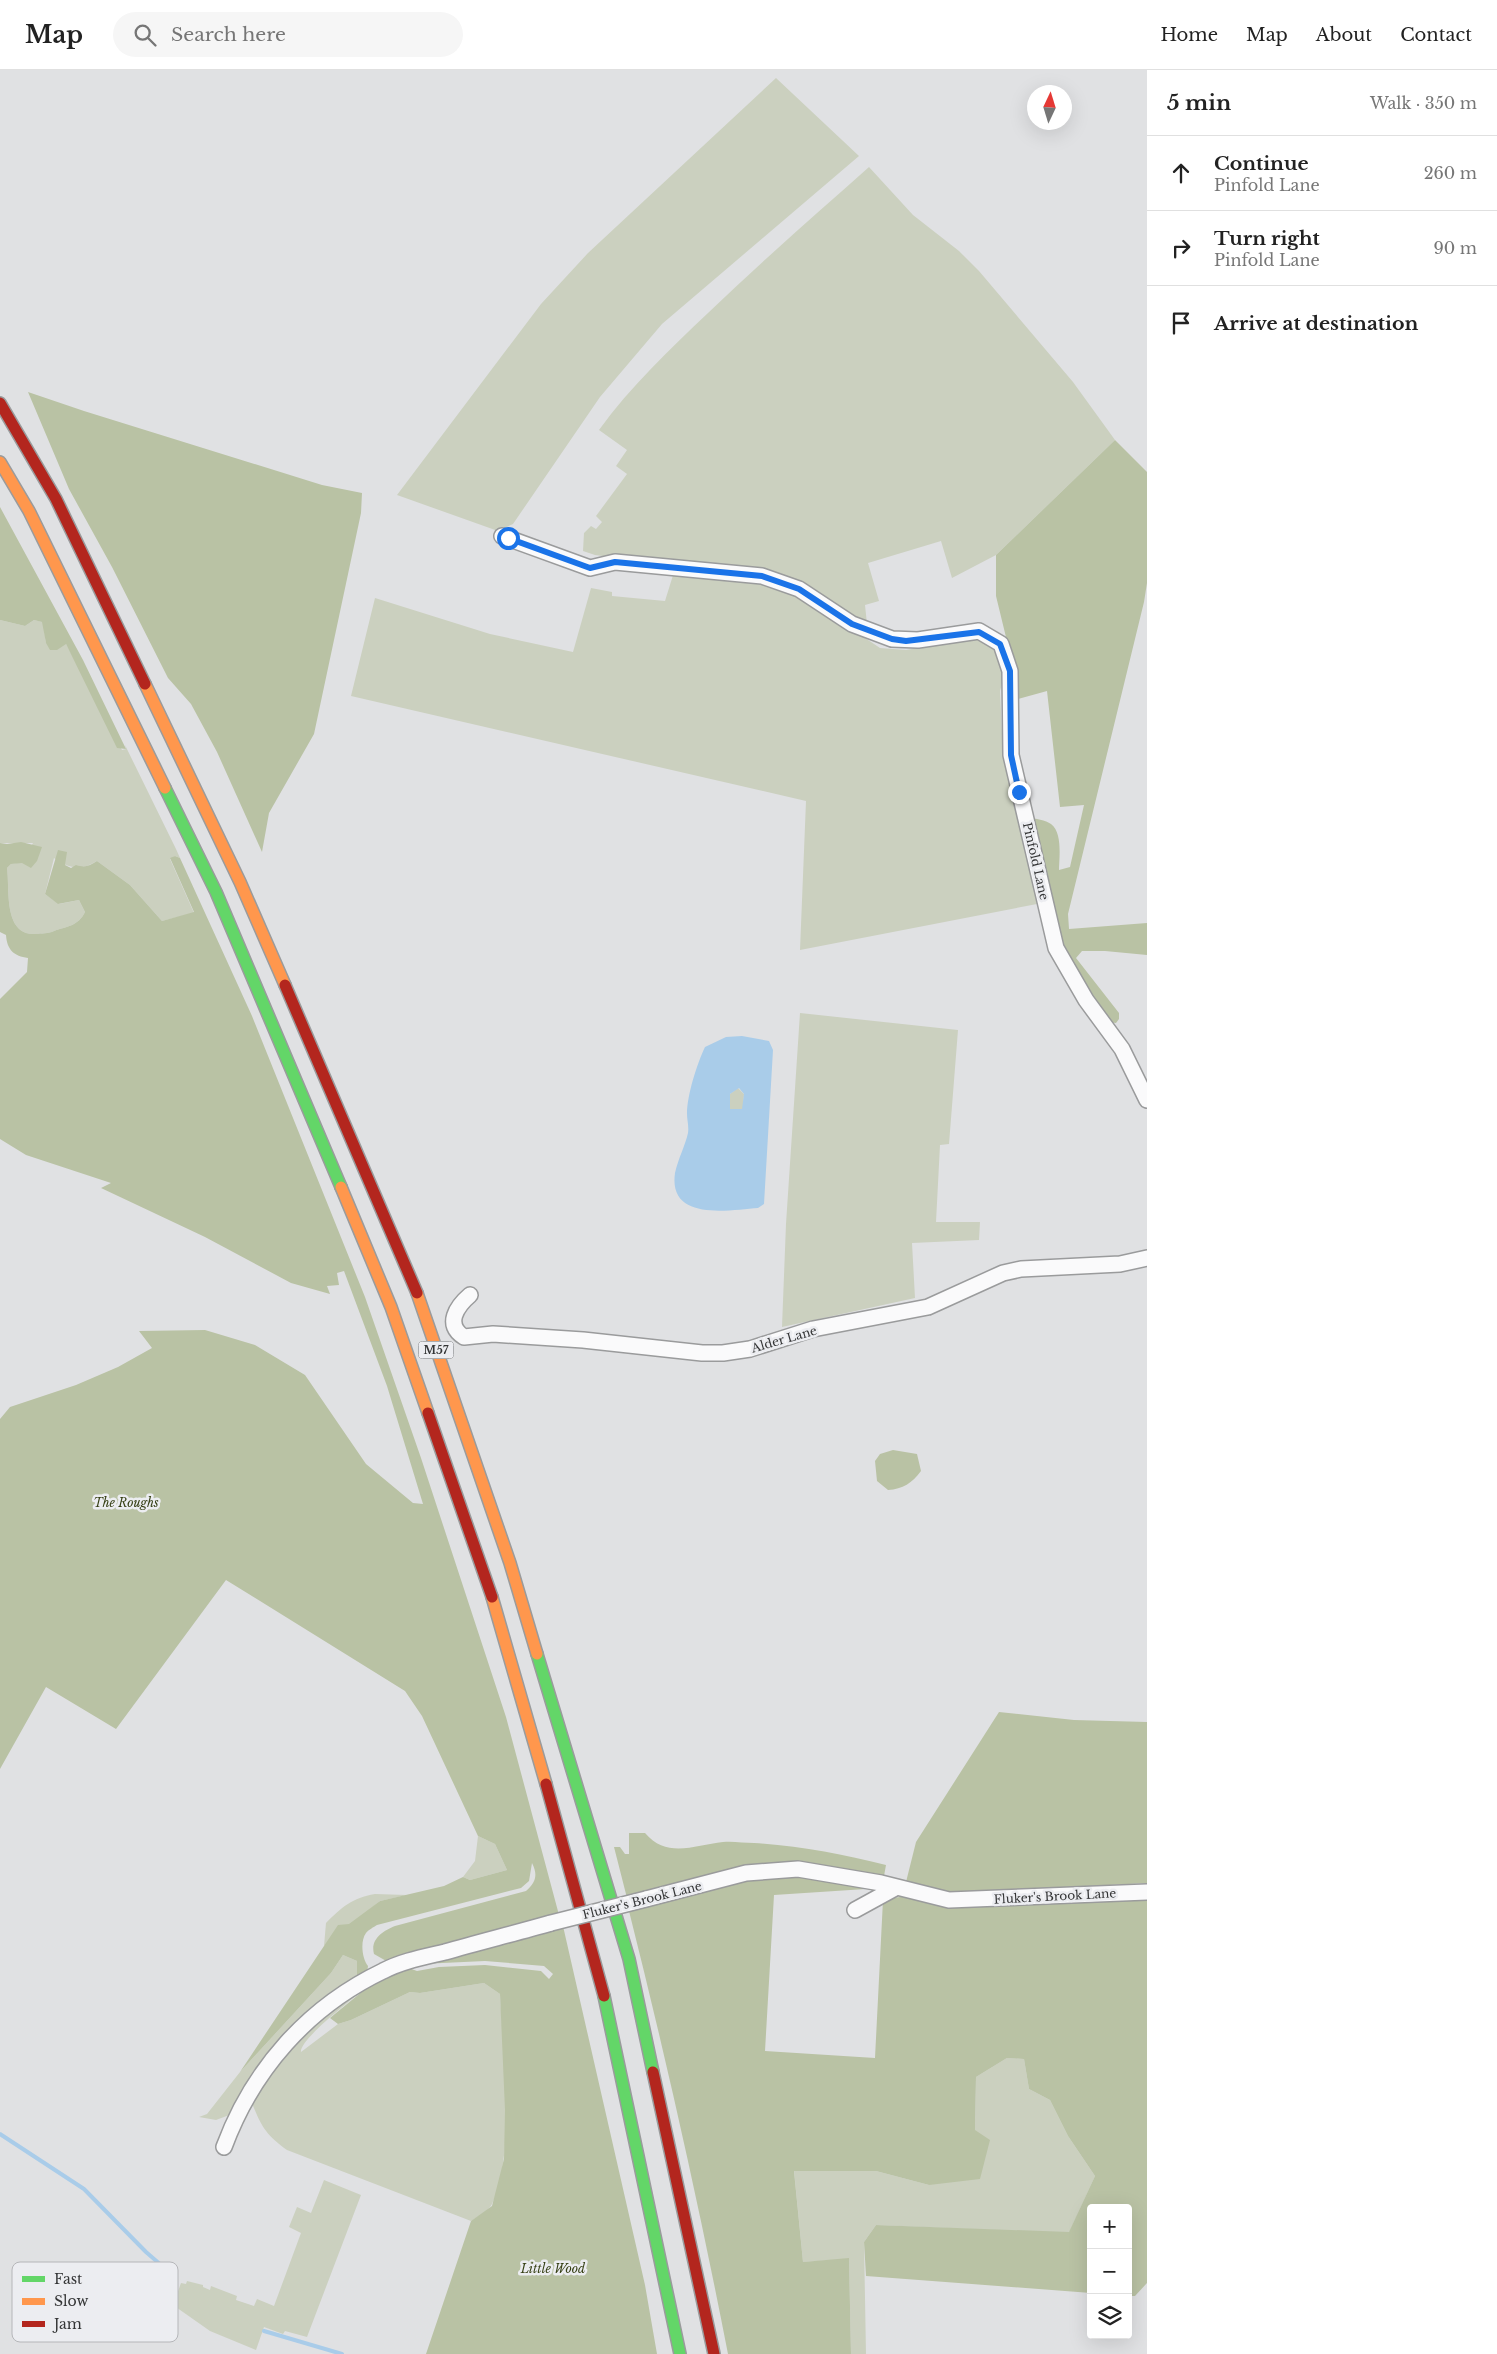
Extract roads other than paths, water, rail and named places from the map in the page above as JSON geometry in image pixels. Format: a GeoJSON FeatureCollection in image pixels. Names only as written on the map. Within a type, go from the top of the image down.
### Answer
{"type":"FeatureCollection","features":[{"type":"Feature","properties":{"kind":"highway","name":"M57"},"geometry":{"type":"LineString","coordinates":[[0,403],[56,499],[240,882],[415,1287],[510,1563],[629,1959],[714,2354]]}},
{"type":"Feature","properties":{"kind":"highway","name":"M57"},"geometry":{"type":"LineString","coordinates":[[0,462],[29,511],[216,892],[391,1307],[496,1608],[600,1977],[680,2354]]}},
{"type":"Feature","properties":{"kind":"street","name":"Pinfold Lane"},"geometry":{"type":"LineString","coordinates":[[502,536],[590,568],[615,562],[762,576],[799,589],[852,624],[892,639],[906,641],[979,632],[1000,644],[1010,671],[1011,755],[1056,948],[1086,1000],[1122,1049],[1147,1100]]}},
{"type":"Feature","properties":{"kind":"street","name":"Alder Lane"},"geometry":{"type":"LineString","coordinates":[[470,1295],[454,1313],[456,1329],[464,1337],[502,1335],[583,1340],[702,1353],[722,1353],[750,1349],[814,1329],[928,1307],[1012,1271],[1120,1264],[1147,1258]]}},
{"type":"Feature","properties":{"kind":"street","name":"Fluker's Brook Lane"},"geometry":{"type":"LineString","coordinates":[[224,2146],[242,2103],[264,2067],[309,2019],[358,1984],[384,1970],[410,1961],[746,1873],[798,1869],[826,1872],[949,1900],[1147,1892]]}},
{"type":"Feature","properties":{"kind":"street"},"geometry":{"type":"LineString","coordinates":[[855,1910],[896,1887]]}},
{"type":"Feature","properties":{"kind":"water"},"geometry":{"type":"Polygon","coordinates":[[[742,1036],[769,1041],[773,1050],[764,1204],[758,1208],[717,1211],[703,1210],[691,1206],[681,1199],[675,1189],[675,1173],[688,1133],[687,1114],[689,1098],[699,1062],[705,1047],[726,1037],[742,1036]],[[739,1088],[730,1094],[730,1109],[742,1109],[744,1094],[739,1088]]]}},
{"type":"Feature","properties":{"kind":"waterway"},"geometry":{"type":"LineString","coordinates":[[0,2134],[84,2189],[158,2262]]}},
{"type":"Feature","properties":{"kind":"waterway"},"geometry":{"type":"LineString","coordinates":[[264,2331],[342,2354]]}},
{"type":"Feature","properties":{"kind":"park label","name":"The Roughs"},"geometry":{"type":"Point","coordinates":[126,1502]}},
{"type":"Feature","properties":{"kind":"park label","name":"Little Wood"},"geometry":{"type":"Point","coordinates":[553,2268]}}]}
